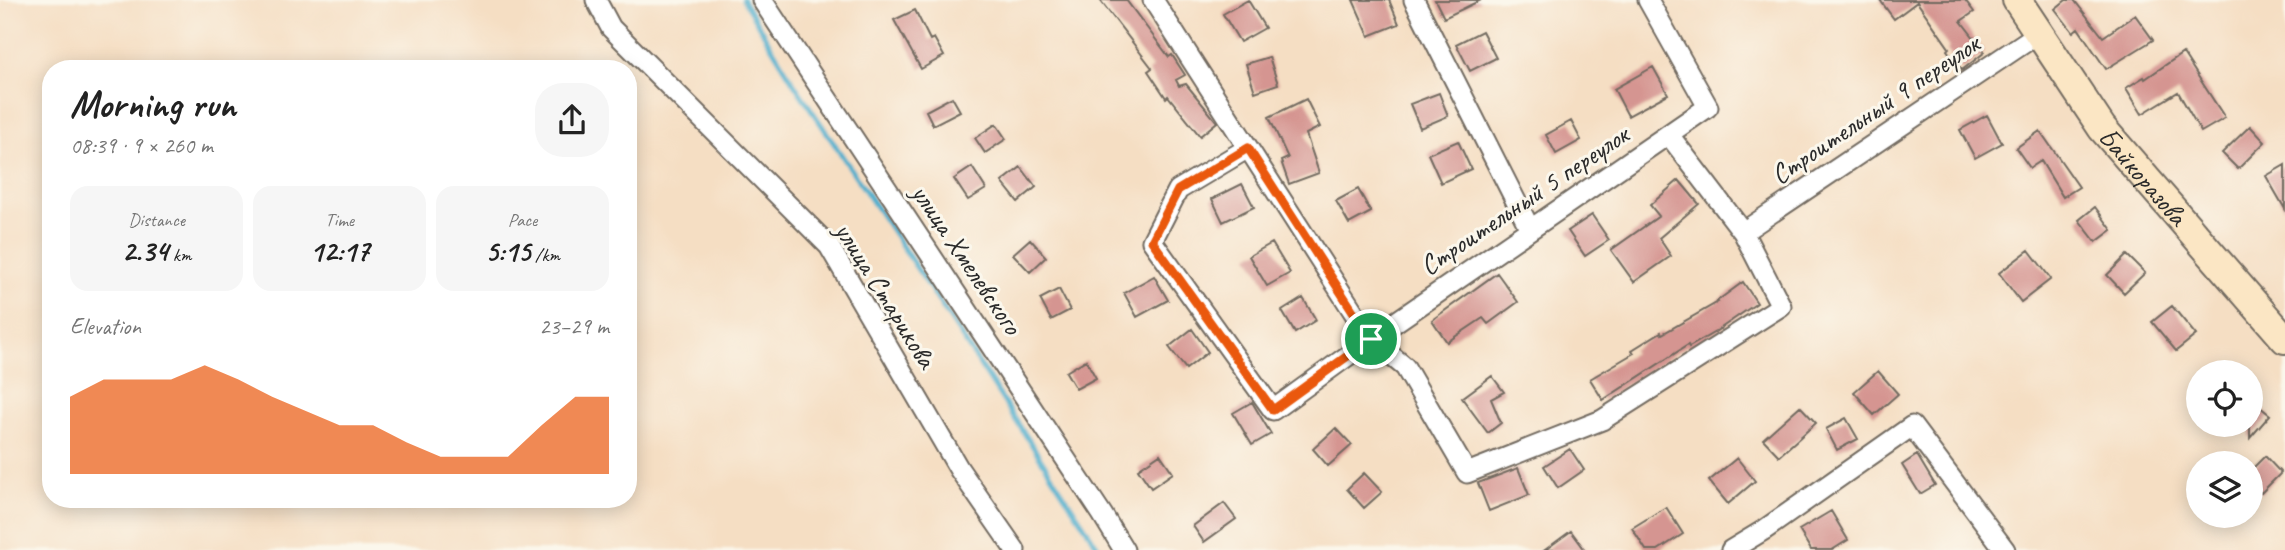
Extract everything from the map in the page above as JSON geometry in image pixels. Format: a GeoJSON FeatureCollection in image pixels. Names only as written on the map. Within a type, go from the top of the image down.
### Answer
{"type":"FeatureCollection","features":[{"type":"Feature","properties":{"kind":"street","name":"улица Старикова"},"geometry":{"type":"LineString","coordinates":[[596,0],[611,28],[829,246],[959,469],[1015,550]]}},
{"type":"Feature","properties":{"kind":"street","name":"улица Хмелевского"},"geometry":{"type":"LineString","coordinates":[[762,0],[1124,550]]}},
{"type":"Feature","properties":{"kind":"street"},"geometry":{"type":"LineString","coordinates":[[1414,0],[1530,229]]}},
{"type":"Feature","properties":{"kind":"street","name":"Строительный 5 переулок"},"geometry":{"type":"LineString","coordinates":[[1371,339],[1708,107],[1648,0]]}},
{"type":"Feature","properties":{"kind":"street","name":"Байкоразова"},"geometry":{"type":"LineString","coordinates":[[2017,0],[2102,128],[2285,339]]}},
{"type":"Feature","properties":{"kind":"street"},"geometry":{"type":"LineString","coordinates":[[1156,1],[1371,339],[1405,367],[1467,473],[1602,420],[1781,306],[1743,232],[1668,135]]}},
{"type":"Feature","properties":{"kind":"street","name":"Строительный 9 переулок"},"geometry":{"type":"LineString","coordinates":[[1743,232],[2039,33]]}},
{"type":"Feature","properties":{"kind":"street"},"geometry":{"type":"LineString","coordinates":[[1248,148],[1178,190],[1152,241],[1273,410],[1371,339]]}},
{"type":"Feature","properties":{"kind":"street"},"geometry":{"type":"LineString","coordinates":[[1731,550],[1765,530],[1912,426],[2005,550]]}},
{"type":"Feature","properties":{"kind":"building"},"geometry":{"type":"Polygon","coordinates":[[[1100,0],[1126,0],[1169,57],[1172,55],[1185,75],[1176,80],[1179,86],[1186,84],[1217,122],[1200,136],[1168,96],[1166,98],[1148,71],[1152,68],[1100,0]]]}},
{"type":"Feature","properties":{"kind":"building"},"geometry":{"type":"Polygon","coordinates":[[[1248,0],[1265,28],[1240,42],[1223,14],[1248,0]]]}},
{"type":"Feature","properties":{"kind":"building"},"geometry":{"type":"Polygon","coordinates":[[[1353,0],[1389,0],[1399,24],[1369,36],[1353,0]]]}},
{"type":"Feature","properties":{"kind":"building"},"geometry":{"type":"Polygon","coordinates":[[[1435,0],[1481,0],[1444,18],[1435,0]]]}},
{"type":"Feature","properties":{"kind":"building"},"geometry":{"type":"Polygon","coordinates":[[[1880,0],[1965,0],[1974,12],[1961,21],[1985,52],[1962,70],[1917,2],[1894,19],[1880,0]]]}},
{"type":"Feature","properties":{"kind":"building"},"geometry":{"type":"Polygon","coordinates":[[[2066,0],[2074,0],[2103,37],[2135,15],[2153,40],[2106,69],[2078,28],[2073,32],[2055,9],[2066,0]]]}},
{"type":"Feature","properties":{"kind":"building"},"geometry":{"type":"Polygon","coordinates":[[[915,10],[930,40],[934,38],[944,56],[921,69],[894,20],[915,10]]]}},
{"type":"Feature","properties":{"kind":"building"},"geometry":{"type":"Polygon","coordinates":[[[1482,31],[1496,58],[1470,71],[1456,44],[1482,31]]]}},
{"type":"Feature","properties":{"kind":"building"},"geometry":{"type":"Polygon","coordinates":[[[2183,53],[2225,118],[2201,132],[2178,92],[2142,114],[2126,88],[2144,77],[2145,79],[2183,53]]]}},
{"type":"Feature","properties":{"kind":"building"},"geometry":{"type":"Polygon","coordinates":[[[1269,57],[1278,84],[1255,92],[1246,64],[1269,57]]]}},
{"type":"Feature","properties":{"kind":"building"},"geometry":{"type":"Polygon","coordinates":[[[1653,67],[1668,94],[1628,116],[1614,89],[1653,67]]]}},
{"type":"Feature","properties":{"kind":"building"},"geometry":{"type":"Polygon","coordinates":[[[1439,93],[1448,116],[1420,128],[1410,104],[1439,93]]]}},
{"type":"Feature","properties":{"kind":"building"},"geometry":{"type":"Polygon","coordinates":[[[952,97],[960,111],[933,125],[926,111],[952,97]]]}},
{"type":"Feature","properties":{"kind":"building"},"geometry":{"type":"Polygon","coordinates":[[[1306,99],[1320,127],[1306,134],[1319,173],[1289,184],[1281,161],[1288,158],[1269,117],[1306,99]]]}},
{"type":"Feature","properties":{"kind":"building"},"geometry":{"type":"Polygon","coordinates":[[[1987,115],[2002,143],[1975,158],[1960,130],[1987,115]]]}},
{"type":"Feature","properties":{"kind":"building"},"geometry":{"type":"Polygon","coordinates":[[[1571,121],[1581,140],[1556,154],[1546,135],[1571,121]]]}},
{"type":"Feature","properties":{"kind":"building"},"geometry":{"type":"Polygon","coordinates":[[[996,124],[1006,139],[985,153],[975,138],[996,124]]]}},
{"type":"Feature","properties":{"kind":"building"},"geometry":{"type":"Polygon","coordinates":[[[2250,126],[2265,142],[2238,169],[2222,153],[2250,126]]]}},
{"type":"Feature","properties":{"kind":"building"},"geometry":{"type":"Polygon","coordinates":[[[2040,131],[2079,187],[2063,197],[2041,161],[2030,168],[2016,148],[2040,131]]]}},
{"type":"Feature","properties":{"kind":"building"},"geometry":{"type":"Polygon","coordinates":[[[1458,141],[1471,169],[1441,183],[1428,154],[1458,141]]]}},
{"type":"Feature","properties":{"kind":"building"},"geometry":{"type":"Polygon","coordinates":[[[2285,165],[2285,209],[2266,176],[2285,165]]]}},
{"type":"Feature","properties":{"kind":"building"},"geometry":{"type":"Polygon","coordinates":[[[972,167],[986,189],[968,200],[954,179],[972,167]]]}},
{"type":"Feature","properties":{"kind":"building"},"geometry":{"type":"Polygon","coordinates":[[[1021,167],[1036,187],[1018,202],[1002,182],[1021,167]]]}},
{"type":"Feature","properties":{"kind":"building"},"geometry":{"type":"Polygon","coordinates":[[[1679,180],[1699,204],[1659,238],[1671,256],[1634,282],[1611,250],[1659,216],[1650,205],[1679,180]]]}},
{"type":"Feature","properties":{"kind":"building"},"geometry":{"type":"Polygon","coordinates":[[[1242,184],[1254,207],[1223,222],[1212,199],[1242,184]]]}},
{"type":"Feature","properties":{"kind":"building"},"geometry":{"type":"Polygon","coordinates":[[[1358,189],[1371,212],[1349,224],[1336,201],[1358,189]]]}},
{"type":"Feature","properties":{"kind":"building"},"geometry":{"type":"Polygon","coordinates":[[[2095,207],[2112,230],[2096,242],[2079,220],[2095,207]]]}},
{"type":"Feature","properties":{"kind":"building"},"geometry":{"type":"Polygon","coordinates":[[[1592,215],[1609,240],[1585,256],[1568,231],[1592,215]]]}},
{"type":"Feature","properties":{"kind":"building"},"geometry":{"type":"Polygon","coordinates":[[[1030,239],[1046,257],[1030,272],[1013,254],[1030,239]]]}},
{"type":"Feature","properties":{"kind":"building"},"geometry":{"type":"Polygon","coordinates":[[[1272,243],[1290,273],[1267,286],[1249,256],[1272,243]]]}},
{"type":"Feature","properties":{"kind":"building"},"geometry":{"type":"Polygon","coordinates":[[[2029,250],[2051,279],[2021,302],[1999,273],[2029,250]]]}},
{"type":"Feature","properties":{"kind":"building"},"geometry":{"type":"Polygon","coordinates":[[[2127,255],[2145,273],[2124,293],[2107,275],[2127,255]]]}},
{"type":"Feature","properties":{"kind":"building"},"geometry":{"type":"Polygon","coordinates":[[[1497,273],[1518,302],[1488,324],[1483,318],[1447,342],[1432,320],[1497,273]]]}},
{"type":"Feature","properties":{"kind":"building"},"geometry":{"type":"Polygon","coordinates":[[[1154,276],[1168,300],[1137,317],[1124,293],[1154,276]]]}},
{"type":"Feature","properties":{"kind":"building"},"geometry":{"type":"Polygon","coordinates":[[[1743,282],[1757,303],[1715,332],[1689,347],[1688,345],[1603,400],[1590,379],[1634,353],[1632,350],[1661,332],[1662,334],[1718,302],[1743,282]]]}},
{"type":"Feature","properties":{"kind":"building"},"geometry":{"type":"Polygon","coordinates":[[[1059,289],[1070,310],[1051,320],[1040,299],[1059,289]]]}},
{"type":"Feature","properties":{"kind":"building"},"geometry":{"type":"Polygon","coordinates":[[[1303,298],[1316,320],[1295,333],[1282,311],[1303,298]]]}},
{"type":"Feature","properties":{"kind":"building"},"geometry":{"type":"Polygon","coordinates":[[[2172,306],[2196,335],[2176,351],[2152,322],[2172,306]]]}},
{"type":"Feature","properties":{"kind":"building"},"geometry":{"type":"Polygon","coordinates":[[[1192,329],[1208,352],[1186,369],[1169,347],[1192,329]]]}},
{"type":"Feature","properties":{"kind":"building"},"geometry":{"type":"Polygon","coordinates":[[[1086,360],[1096,378],[1076,389],[1066,372],[1086,360]]]}},
{"type":"Feature","properties":{"kind":"building"},"geometry":{"type":"Polygon","coordinates":[[[1878,371],[1898,394],[1874,415],[1854,392],[1878,371]]]}},
{"type":"Feature","properties":{"kind":"building"},"geometry":{"type":"Polygon","coordinates":[[[1492,376],[1504,392],[1491,399],[1501,423],[1488,433],[1462,398],[1492,376]]]}},
{"type":"Feature","properties":{"kind":"building"},"geometry":{"type":"Polygon","coordinates":[[[1252,402],[1271,434],[1252,445],[1233,413],[1252,402]]]}},
{"type":"Feature","properties":{"kind":"building"},"geometry":{"type":"Polygon","coordinates":[[[1800,406],[1816,423],[1779,456],[1763,439],[1800,406]]]}},
{"type":"Feature","properties":{"kind":"building"},"geometry":{"type":"Polygon","coordinates":[[[2263,409],[2270,415],[2263,423],[2263,409]]]}},
{"type":"Feature","properties":{"kind":"building"},"geometry":{"type":"Polygon","coordinates":[[[1846,418],[1858,439],[1837,450],[1826,429],[1846,418]]]}},
{"type":"Feature","properties":{"kind":"building"},"geometry":{"type":"Polygon","coordinates":[[[1336,428],[1352,445],[1328,466],[1313,449],[1336,428]]]}},
{"type":"Feature","properties":{"kind":"building"},"geometry":{"type":"Polygon","coordinates":[[[1570,449],[1584,470],[1558,488],[1544,466],[1570,449]]]}},
{"type":"Feature","properties":{"kind":"building"},"geometry":{"type":"Polygon","coordinates":[[[1160,454],[1173,473],[1151,488],[1138,469],[1160,454]]]}},
{"type":"Feature","properties":{"kind":"building"},"geometry":{"type":"Polygon","coordinates":[[[1917,455],[1935,485],[1920,494],[1902,465],[1917,455]]]}},
{"type":"Feature","properties":{"kind":"building"},"geometry":{"type":"Polygon","coordinates":[[[2265,456],[2281,473],[2263,491],[2265,456]]]}},
{"type":"Feature","properties":{"kind":"building"},"geometry":{"type":"Polygon","coordinates":[[[1737,458],[1755,481],[1728,504],[1709,481],[1737,458]]]}},
{"type":"Feature","properties":{"kind":"building"},"geometry":{"type":"Polygon","coordinates":[[[1518,468],[1529,495],[1489,511],[1478,483],[1518,468]]]}},
{"type":"Feature","properties":{"kind":"building"},"geometry":{"type":"Polygon","coordinates":[[[1364,473],[1382,492],[1364,508],[1347,489],[1364,473]]]}},
{"type":"Feature","properties":{"kind":"building"},"geometry":{"type":"Polygon","coordinates":[[[1224,503],[1236,519],[1204,542],[1193,526],[1224,503]]]}},
{"type":"Feature","properties":{"kind":"building"},"geometry":{"type":"Polygon","coordinates":[[[1666,507],[1683,534],[1658,550],[1646,550],[1632,528],[1666,507]]]}},
{"type":"Feature","properties":{"kind":"building"},"geometry":{"type":"Polygon","coordinates":[[[1831,511],[1848,540],[1832,550],[1811,550],[1799,530],[1831,511]]]}},
{"type":"Feature","properties":{"kind":"building"},"geometry":{"type":"Polygon","coordinates":[[[1571,531],[1585,550],[1545,550],[1571,531]]]}},
{"type":"Feature","properties":{"kind":"waterway"},"geometry":{"type":"LineString","coordinates":[[743,0],[795,85],[1100,550]]}},
{"type":"Feature","properties":{"kind":"route"},"geometry":{"type":"LineString","coordinates":[[1248,148],[1371,339],[1273,410],[1152,241],[1178,190],[1248,148]]}}]}
